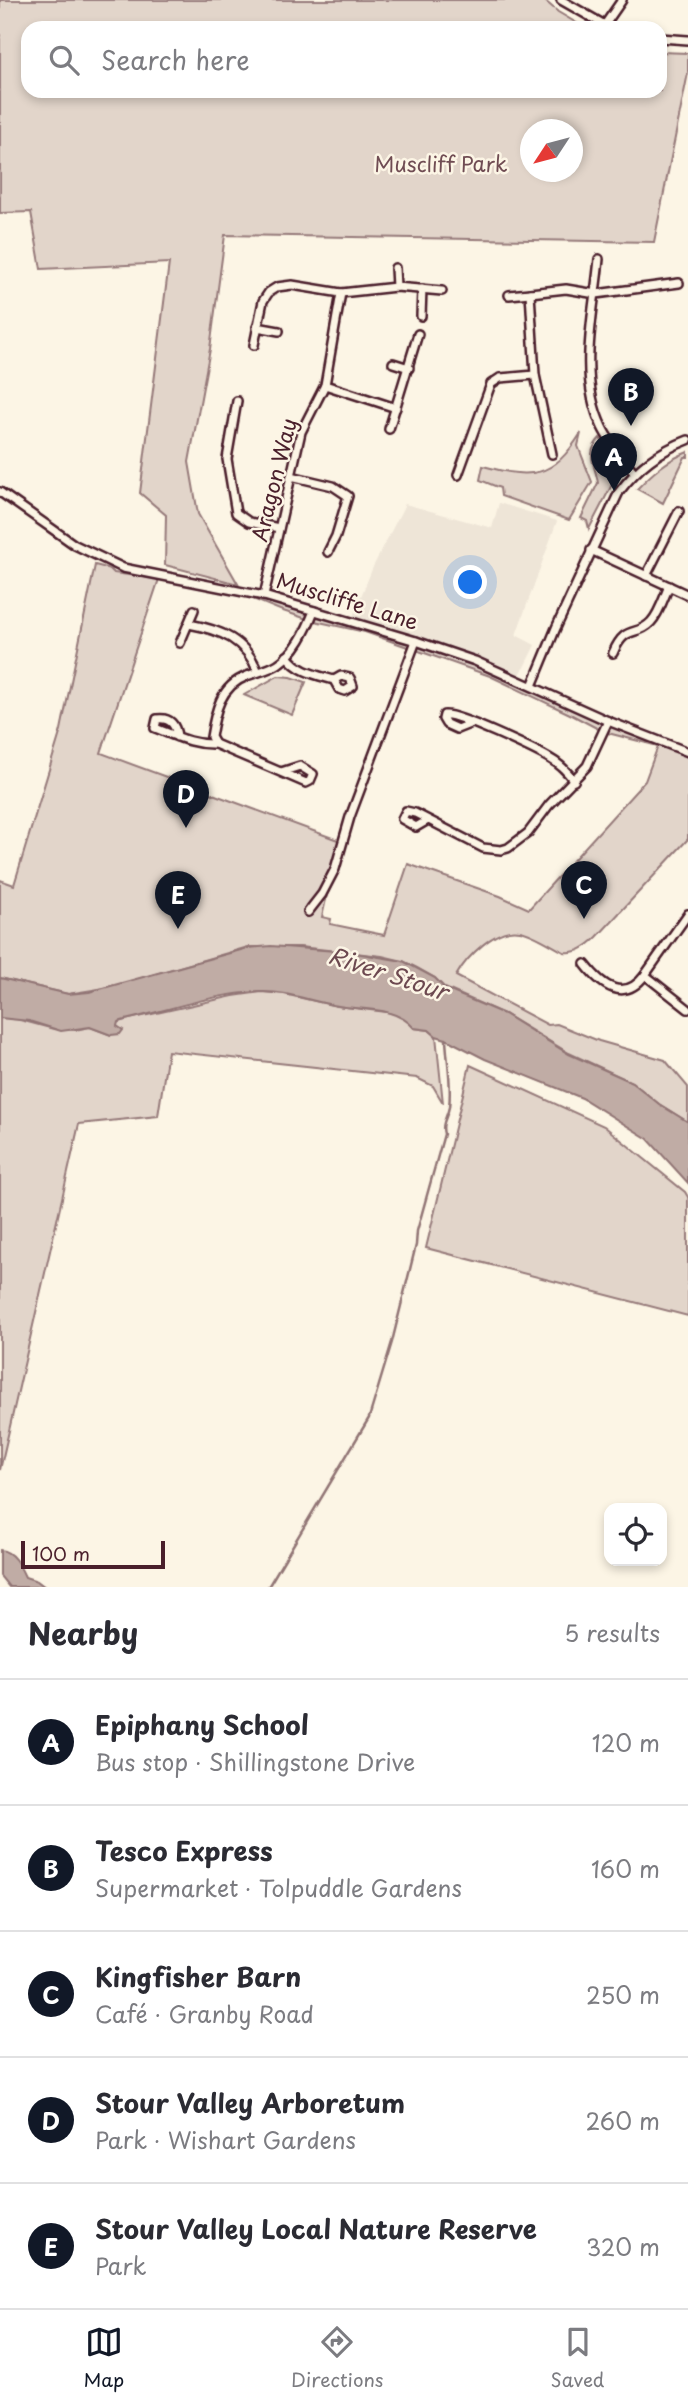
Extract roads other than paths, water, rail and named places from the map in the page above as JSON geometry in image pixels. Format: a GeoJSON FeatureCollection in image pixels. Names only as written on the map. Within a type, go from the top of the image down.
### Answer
{"type":"FeatureCollection","features":[{"type":"Feature","properties":{"kind":"street"},"geometry":{"type":"LineString","coordinates":[[561,0],[597,21]]}},
{"type":"Feature","properties":{"kind":"street"},"geometry":{"type":"LineString","coordinates":[[610,21],[622,0]]}},
{"type":"Feature","properties":{"kind":"street"},"geometry":{"type":"LineString","coordinates":[[667,38],[688,40]]}},
{"type":"Feature","properties":{"kind":"street"},"geometry":{"type":"LineString","coordinates":[[599,260],[588,355],[592,395],[602,427],[614,448],[634,472]]}},
{"type":"Feature","properties":{"kind":"street"},"geometry":{"type":"LineString","coordinates":[[395,268],[396,287]]}},
{"type":"Feature","properties":{"kind":"street"},"geometry":{"type":"LineString","coordinates":[[509,295],[566,289],[596,294],[679,283]]}},
{"type":"Feature","properties":{"kind":"street"},"geometry":{"type":"LineString","coordinates":[[254,345],[262,301],[277,287],[292,285],[341,293],[396,287],[442,291]]}},
{"type":"Feature","properties":{"kind":"street"},"geometry":{"type":"LineString","coordinates":[[421,316],[422,289]]}},
{"type":"Feature","properties":{"kind":"street","name":"Aragon Way"},"geometry":{"type":"LineString","coordinates":[[264,596],[301,432],[325,385],[341,293]]}},
{"type":"Feature","properties":{"kind":"street"},"geometry":{"type":"LineString","coordinates":[[530,293],[536,375],[552,454]]}},
{"type":"Feature","properties":{"kind":"street"},"geometry":{"type":"LineString","coordinates":[[257,327],[279,331]]}},
{"type":"Feature","properties":{"kind":"street"},"geometry":{"type":"LineString","coordinates":[[389,429],[418,334]]}},
{"type":"Feature","properties":{"kind":"street"},"geometry":{"type":"LineString","coordinates":[[393,363],[409,368]]}},
{"type":"Feature","properties":{"kind":"street"},"geometry":{"type":"LineString","coordinates":[[458,474],[491,384],[500,378],[536,375]]}},
{"type":"Feature","properties":{"kind":"street"},"geometry":{"type":"LineString","coordinates":[[325,385],[396,408]]}},
{"type":"Feature","properties":{"kind":"street"},"geometry":{"type":"LineString","coordinates":[[237,401],[227,459],[236,513],[249,522],[279,528]]}},
{"type":"Feature","properties":{"kind":"street"},"geometry":{"type":"LineString","coordinates":[[533,686],[619,492],[634,472],[668,448],[688,440]]}},
{"type":"Feature","properties":{"kind":"street"},"geometry":{"type":"LineString","coordinates":[[291,476],[333,486],[348,496]]}},
{"type":"Feature","properties":{"kind":"street"},"geometry":{"type":"LineString","coordinates":[[348,496],[358,491]]}},
{"type":"Feature","properties":{"kind":"street","name":"Muscliffe Lane"},"geometry":{"type":"LineString","coordinates":[[0,492],[75,545],[123,568],[264,596],[416,640],[475,661],[608,721],[688,752]]}},
{"type":"Feature","properties":{"kind":"street"},"geometry":{"type":"LineString","coordinates":[[328,552],[337,536],[348,496]]}},
{"type":"Feature","properties":{"kind":"street"},"geometry":{"type":"LineString","coordinates":[[646,576],[679,511]]}},
{"type":"Feature","properties":{"kind":"street"},"geometry":{"type":"LineString","coordinates":[[591,550],[688,595]]}},
{"type":"Feature","properties":{"kind":"street"},"geometry":{"type":"LineString","coordinates":[[613,653],[623,635],[651,622],[669,586]]}},
{"type":"Feature","properties":{"kind":"street"},"geometry":{"type":"LineString","coordinates":[[180,643],[194,610]]}},
{"type":"Feature","properties":{"kind":"street"},"geometry":{"type":"LineString","coordinates":[[215,744],[211,737],[214,716],[225,691],[234,682],[278,664],[288,656],[302,638],[314,611]]}},
{"type":"Feature","properties":{"kind":"street"},"geometry":{"type":"LineString","coordinates":[[189,624],[208,629],[241,644],[254,660],[258,672]]}},
{"type":"Feature","properties":{"kind":"street"},"geometry":{"type":"LineString","coordinates":[[308,912],[322,894],[335,869],[349,817],[416,640]]}},
{"type":"Feature","properties":{"kind":"street"},"geometry":{"type":"LineString","coordinates":[[288,656],[293,664],[309,673],[334,680]]}},
{"type":"Feature","properties":{"kind":"street"},"geometry":{"type":"LineString","coordinates":[[428,820],[483,848],[507,849],[518,843],[549,805],[587,766],[608,721]]}},
{"type":"Feature","properties":{"kind":"street"},"geometry":{"type":"LineString","coordinates":[[472,723],[551,759],[573,781]]}},
{"type":"Feature","properties":{"kind":"street"},"geometry":{"type":"LineString","coordinates":[[177,737],[194,743],[215,744],[281,772]]}},
{"type":"Feature","properties":{"kind":"street"},"geometry":{"type":"LineString","coordinates":[[585,964],[603,984],[619,990],[638,985],[688,914]]}},
{"type":"Feature","properties":{"kind":"street"},"geometry":{"type":"LineString","coordinates":[[645,975],[688,1009]]}},
{"type":"Feature","properties":{"kind":"water","name":"River Stour"},"geometry":{"type":"Polygon","coordinates":[[[271,946],[349,952],[403,961],[435,978],[445,989],[504,1014],[569,1054],[632,1082],[659,1104],[688,1122],[688,1183],[648,1139],[582,1098],[485,1059],[436,1036],[429,1030],[414,1028],[391,1013],[261,992],[209,999],[118,1022],[117,1026],[123,1030],[120,1034],[111,1035],[90,1027],[61,1031],[29,1021],[0,1018],[0,978],[68,994],[89,992],[248,948],[271,946]]]}},
{"type":"Feature","properties":{"kind":"water"},"geometry":{"type":"Polygon","coordinates":[[[0,1550],[12,1556],[25,1577],[45,1587],[9,1587],[0,1576],[0,1550]]]}},
{"type":"Feature","properties":{"kind":"waterway"},"geometry":{"type":"LineString","coordinates":[[268,1587],[369,1418],[392,1342],[416,1245],[417,1231],[444,1134],[450,1098],[446,1039]]}},
{"type":"Feature","properties":{"kind":"place","name":"Tesco Express"},"geometry":{"type":"Point","coordinates":[631,426]}},
{"type":"Feature","properties":{"kind":"place","name":"Epiphany School"},"geometry":{"type":"Point","coordinates":[614,491]}},
{"type":"Feature","properties":{"kind":"place","name":"Stour Valley Arboretum"},"geometry":{"type":"Point","coordinates":[186,828]}},
{"type":"Feature","properties":{"kind":"place","name":"Kingfisher Barn"},"geometry":{"type":"Point","coordinates":[584,919]}},
{"type":"Feature","properties":{"kind":"place","name":"Stour Valley Local Nature Reserve"},"geometry":{"type":"Point","coordinates":[178,929]}},
{"type":"Feature","properties":{"kind":"park label","name":"Muscliff Park"},"geometry":{"type":"Point","coordinates":[441,165]}}]}
